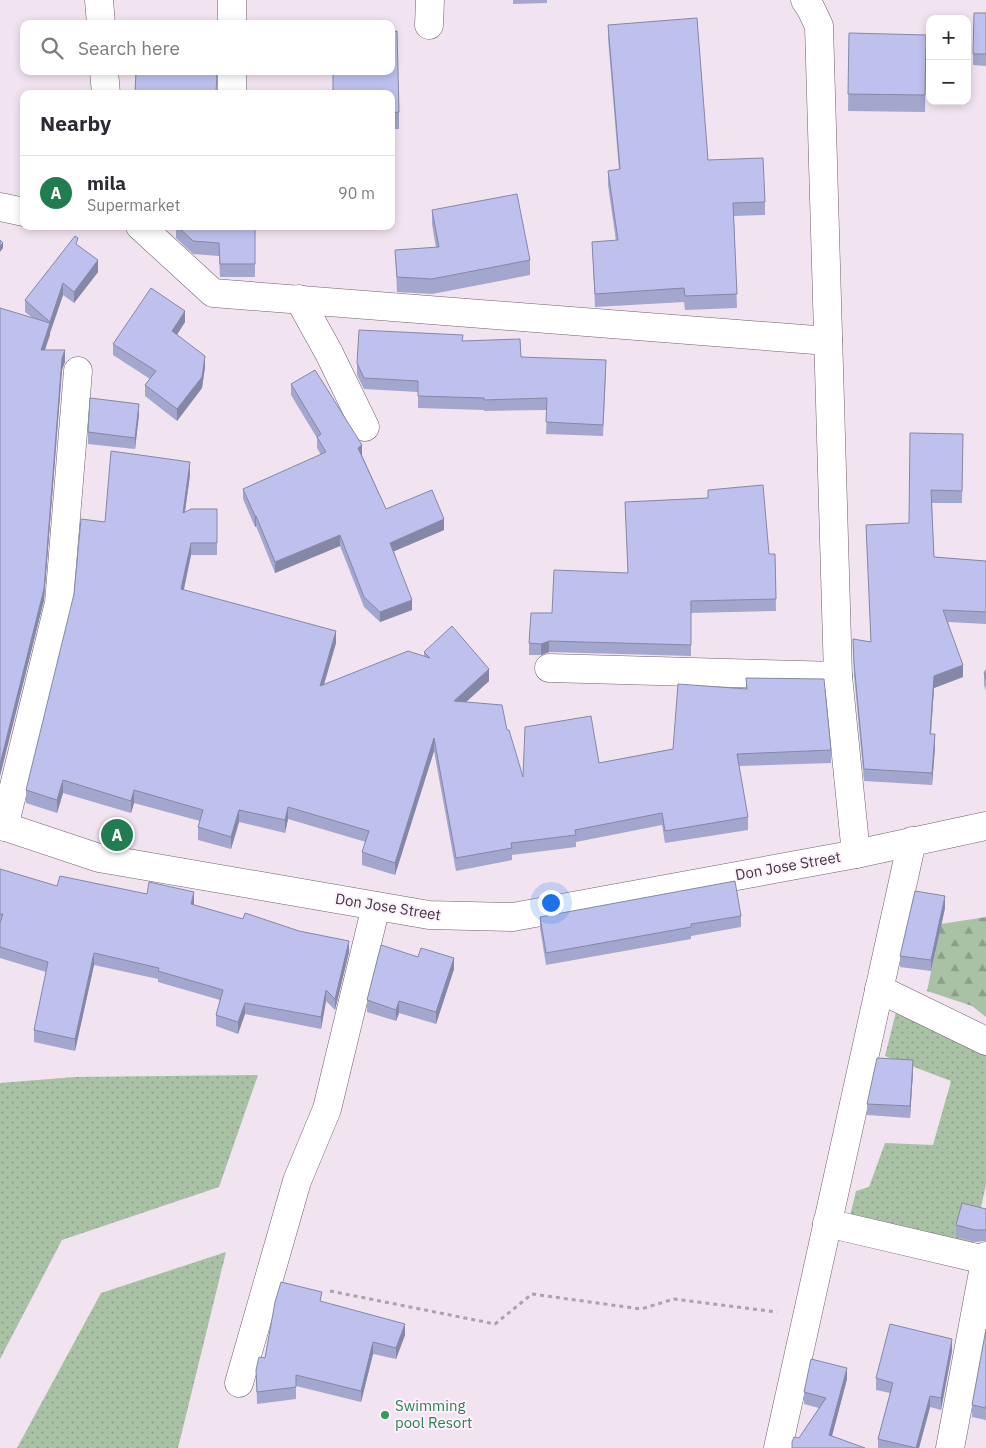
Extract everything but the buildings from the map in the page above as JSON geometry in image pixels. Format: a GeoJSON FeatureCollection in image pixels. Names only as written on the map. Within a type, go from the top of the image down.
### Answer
{"type":"FeatureCollection","features":[{"type":"Feature","properties":{"kind":"street"},"geometry":{"type":"LineString","coordinates":[[99,0],[101,20]]}},
{"type":"Feature","properties":{"kind":"street"},"geometry":{"type":"LineString","coordinates":[[232,0],[232,20]]}},
{"type":"Feature","properties":{"kind":"street"},"geometry":{"type":"LineString","coordinates":[[804,0],[811,9],[819,26],[838,676],[856,854]]}},
{"type":"Feature","properties":{"kind":"street"},"geometry":{"type":"LineString","coordinates":[[104,75],[106,90]]}},
{"type":"Feature","properties":{"kind":"street"},"geometry":{"type":"LineString","coordinates":[[232,75],[232,90]]}},
{"type":"Feature","properties":{"kind":"street"},"geometry":{"type":"LineString","coordinates":[[0,207],[20,211]]}},
{"type":"Feature","properties":{"kind":"street"},"geometry":{"type":"LineString","coordinates":[[144,230],[213,293],[828,341]]}},
{"type":"Feature","properties":{"kind":"street"},"geometry":{"type":"LineString","coordinates":[[299,299],[329,353],[364,427]]}},
{"type":"Feature","properties":{"kind":"street"},"geometry":{"type":"LineString","coordinates":[[2,826],[59,603],[78,371]]}},
{"type":"Feature","properties":{"kind":"street"},"geometry":{"type":"LineString","coordinates":[[549,668],[838,676]]}},
{"type":"Feature","properties":{"kind":"street","name":"Don Jose Street"},"geometry":{"type":"LineString","coordinates":[[2,826],[99,858],[429,915],[513,917],[856,854],[986,826]]}},
{"type":"Feature","properties":{"kind":"street"},"geometry":{"type":"LineString","coordinates":[[778,1448],[912,841]]}},
{"type":"Feature","properties":{"kind":"street"},"geometry":{"type":"LineString","coordinates":[[239,1383],[297,1181],[327,1109],[376,906]]}},
{"type":"Feature","properties":{"kind":"street"},"geometry":{"type":"LineString","coordinates":[[879,989],[986,1041]]}},
{"type":"Feature","properties":{"kind":"street"},"geometry":{"type":"LineString","coordinates":[[827,1223],[986,1258],[983,1292],[950,1448]]}},
{"type":"Feature","properties":{"kind":"path"},"geometry":{"type":"LineString","coordinates":[[330,1291],[495,1324],[532,1294],[641,1309],[674,1299],[807,1316]]}},
{"type":"Feature","properties":{"kind":"green space"},"geometry":{"type":"Polygon","coordinates":[[[986,917],[986,1017],[972,1006],[927,991],[941,924],[986,917]]]}},
{"type":"Feature","properties":{"kind":"green space"},"geometry":{"type":"Polygon","coordinates":[[[897,1008],[986,1055],[986,1185],[973,1243],[849,1220],[856,1191],[869,1187],[885,1143],[933,1145],[951,1081],[885,1056],[897,1008]]]}},
{"type":"Feature","properties":{"kind":"green space"},"geometry":{"type":"Polygon","coordinates":[[[258,1075],[219,1187],[62,1240],[0,1359],[0,1083],[75,1077],[258,1075]]]}},
{"type":"Feature","properties":{"kind":"green space"},"geometry":{"type":"Polygon","coordinates":[[[226,1252],[178,1448],[17,1448],[101,1293],[226,1252]]]}},
{"type":"Feature","properties":{"kind":"place","name":"mila"},"geometry":{"type":"Point","coordinates":[117,835]}},
{"type":"Feature","properties":{"kind":"place","name":"Swimming pool Resort"},"geometry":{"type":"Point","coordinates":[385,1415]}}]}
